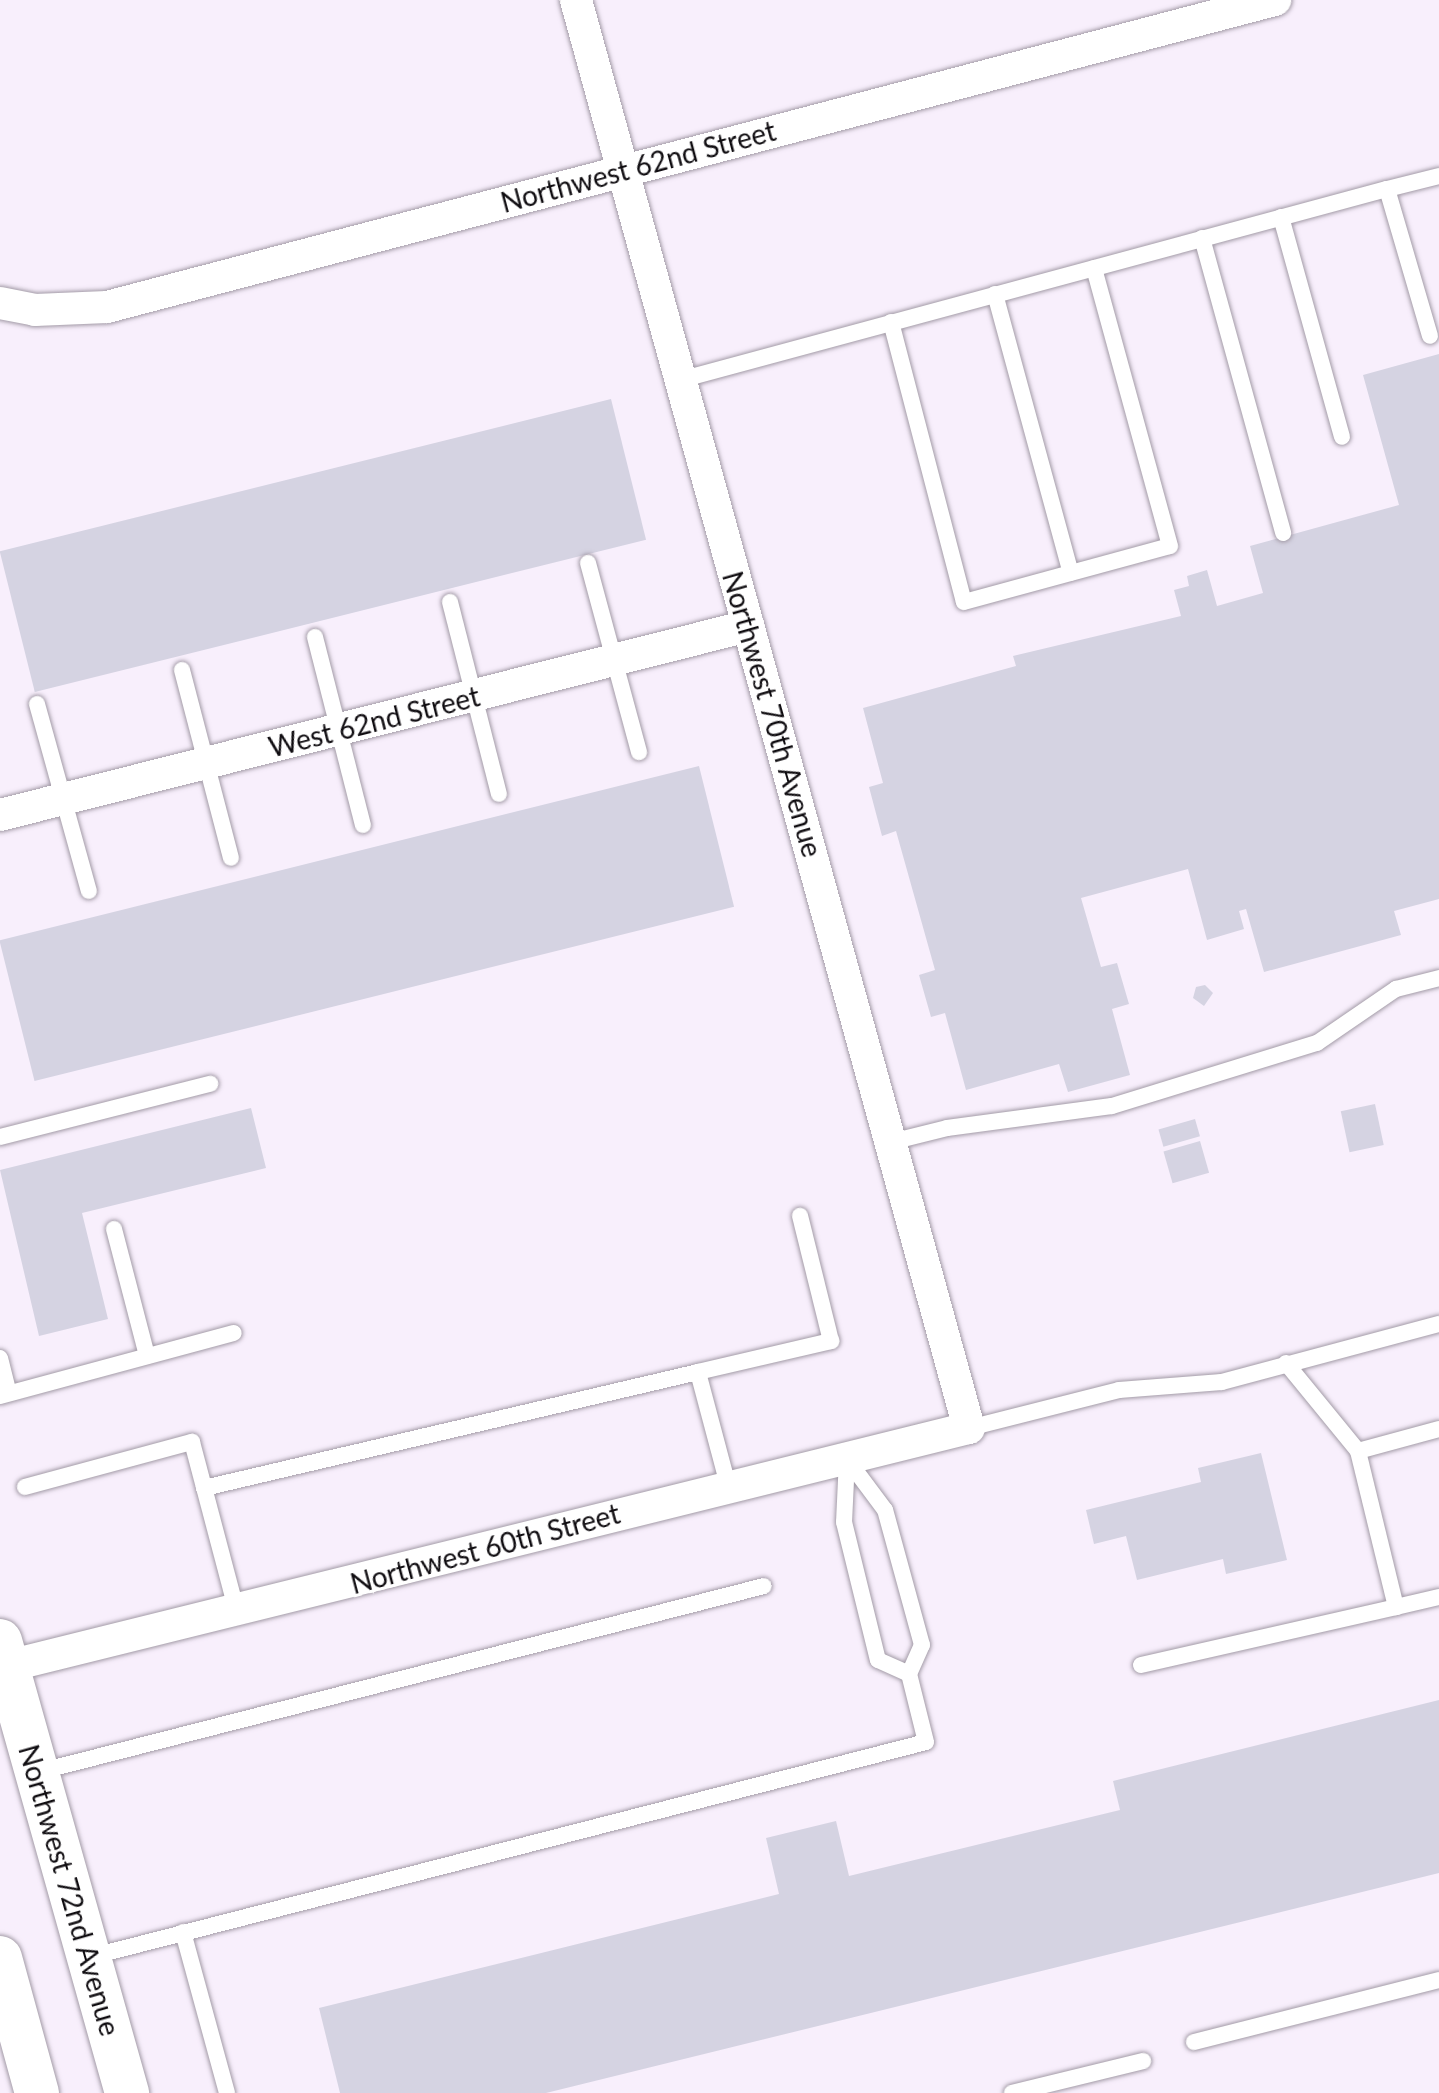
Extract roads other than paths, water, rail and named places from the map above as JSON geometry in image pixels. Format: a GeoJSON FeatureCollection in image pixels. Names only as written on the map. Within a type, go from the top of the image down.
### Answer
{"type":"FeatureCollection","features":[{"type":"Feature","properties":{"kind":"main road","name":"Northwest 72nd Avenue"},"geometry":{"type":"LineString","coordinates":[[2,1659],[127,2093]]}},
{"type":"Feature","properties":{"kind":"main road"},"geometry":{"type":"LineString","coordinates":[[2,1971],[37,2093]]}},
{"type":"Feature","properties":{"kind":"street","name":"Northwest 70th Avenue"},"geometry":{"type":"LineString","coordinates":[[576,0],[969,1428]]}},
{"type":"Feature","properties":{"kind":"street","name":"Northwest 62nd Street"},"geometry":{"type":"LineString","coordinates":[[0,303],[35,310],[107,307],[1275,0]]}},
{"type":"Feature","properties":{"kind":"street","name":"West 62nd Street"},"geometry":{"type":"LineString","coordinates":[[0,815],[748,626]]}},
{"type":"Feature","properties":{"kind":"street","name":"Northwest 60th Street"},"geometry":{"type":"LineString","coordinates":[[2,1659],[237,1612],[728,1485],[969,1428]]}},
{"type":"Feature","properties":{"kind":"lane"},"geometry":{"type":"LineString","coordinates":[[680,380],[1439,176]]}},
{"type":"Feature","properties":{"kind":"lane"},"geometry":{"type":"LineString","coordinates":[[1387,189],[1430,336]]}},
{"type":"Feature","properties":{"kind":"lane"},"geometry":{"type":"LineString","coordinates":[[1281,217],[1342,437]]}},
{"type":"Feature","properties":{"kind":"lane"},"geometry":{"type":"LineString","coordinates":[[1202,238],[1283,533]]}},
{"type":"Feature","properties":{"kind":"lane"},"geometry":{"type":"LineString","coordinates":[[891,322],[964,602],[1170,546],[1094,268]]}},
{"type":"Feature","properties":{"kind":"lane"},"geometry":{"type":"LineString","coordinates":[[995,294],[1071,573]]}},
{"type":"Feature","properties":{"kind":"lane"},"geometry":{"type":"LineString","coordinates":[[588,563],[639,752]]}},
{"type":"Feature","properties":{"kind":"lane"},"geometry":{"type":"LineString","coordinates":[[450,602],[499,794]]}},
{"type":"Feature","properties":{"kind":"lane"},"geometry":{"type":"LineString","coordinates":[[315,637],[363,825]]}},
{"type":"Feature","properties":{"kind":"lane"},"geometry":{"type":"LineString","coordinates":[[182,670],[231,858]]}},
{"type":"Feature","properties":{"kind":"lane"},"geometry":{"type":"LineString","coordinates":[[37,704],[89,891]]}},
{"type":"Feature","properties":{"kind":"lane"},"geometry":{"type":"LineString","coordinates":[[891,1142],[947,1128],[1112,1106],[1317,1043],[1396,989],[1439,978]]}},
{"type":"Feature","properties":{"kind":"lane"},"geometry":{"type":"LineString","coordinates":[[0,1137],[210,1084]]}},
{"type":"Feature","properties":{"kind":"lane"},"geometry":{"type":"LineString","coordinates":[[204,1488],[831,1341],[800,1216]]}},
{"type":"Feature","properties":{"kind":"lane"},"geometry":{"type":"LineString","coordinates":[[114,1229],[147,1356]]}},
{"type":"Feature","properties":{"kind":"lane"},"geometry":{"type":"LineString","coordinates":[[969,1428],[1119,1390],[1222,1382],[1439,1324]]}},
{"type":"Feature","properties":{"kind":"lane"},"geometry":{"type":"LineString","coordinates":[[0,1358],[5,1394],[234,1333]]}},
{"type":"Feature","properties":{"kind":"lane"},"geometry":{"type":"LineString","coordinates":[[1286,1363],[1358,1451],[1396,1607]]}},
{"type":"Feature","properties":{"kind":"lane"},"geometry":{"type":"LineString","coordinates":[[698,1372],[728,1485]]}},
{"type":"Feature","properties":{"kind":"lane"},"geometry":{"type":"LineString","coordinates":[[1358,1451],[1439,1429]]}},
{"type":"Feature","properties":{"kind":"lane"},"geometry":{"type":"LineString","coordinates":[[25,1487],[192,1442],[237,1612]]}},
{"type":"Feature","properties":{"kind":"lane"},"geometry":{"type":"LineString","coordinates":[[847,1459],[844,1522],[878,1660],[909,1674]]}},
{"type":"Feature","properties":{"kind":"lane"},"geometry":{"type":"LineString","coordinates":[[89,1958],[926,1742],[909,1674],[922,1645],[885,1510],[847,1459]]}},
{"type":"Feature","properties":{"kind":"lane"},"geometry":{"type":"LineString","coordinates":[[37,1772],[764,1586]]}},
{"type":"Feature","properties":{"kind":"lane"},"geometry":{"type":"LineString","coordinates":[[1141,1665],[1439,1597]]}},
{"type":"Feature","properties":{"kind":"lane"},"geometry":{"type":"LineString","coordinates":[[183,1932],[227,2093]]}},
{"type":"Feature","properties":{"kind":"lane"},"geometry":{"type":"LineString","coordinates":[[1194,2042],[1439,1980]]}},
{"type":"Feature","properties":{"kind":"lane"},"geometry":{"type":"LineString","coordinates":[[1012,2093],[1143,2061]]}}]}
